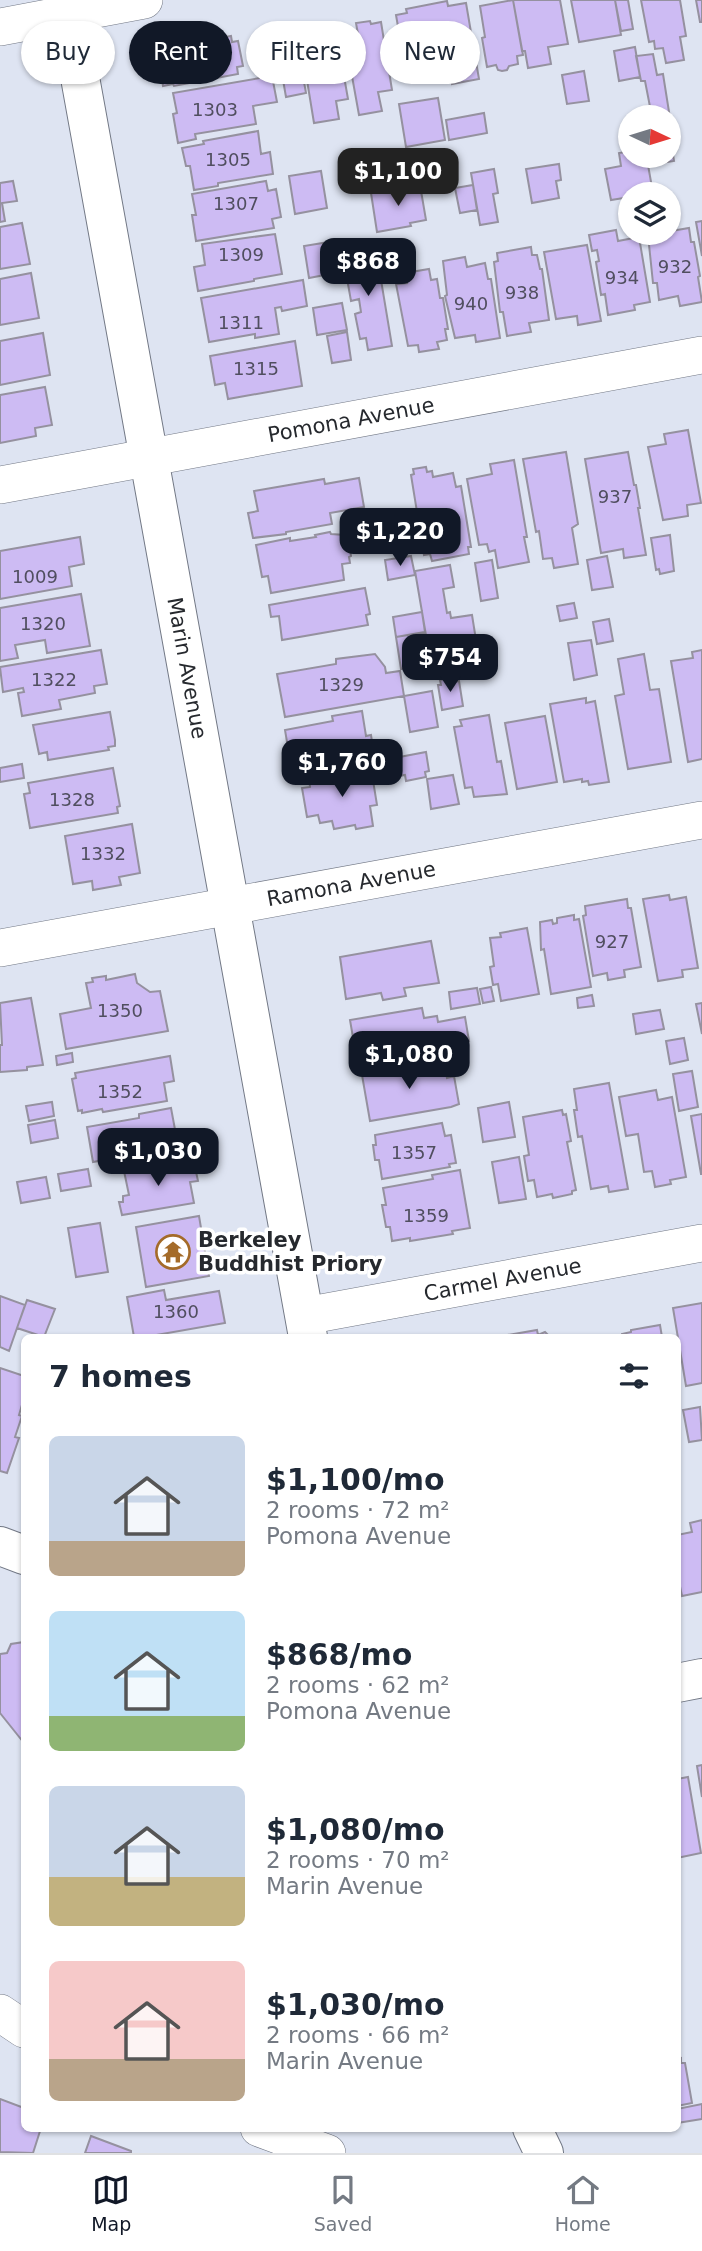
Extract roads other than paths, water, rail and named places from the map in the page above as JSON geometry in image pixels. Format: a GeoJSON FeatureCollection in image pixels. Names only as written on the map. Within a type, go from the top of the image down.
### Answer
{"type":"FeatureCollection","features":[{"type":"Feature","properties":{"kind":"main road","name":"Marin Avenue"},"geometry":{"type":"LineString","coordinates":[[67,7],[307,1326]]}},
{"type":"Feature","properties":{"kind":"main road"},"geometry":{"type":"LineString","coordinates":[[0,1546],[21,1554]]}},
{"type":"Feature","properties":{"kind":"main road"},"geometry":{"type":"LineString","coordinates":[[681,1682],[702,1678]]}},
{"type":"Feature","properties":{"kind":"main road"},"geometry":{"type":"LineString","coordinates":[[535,2132],[544,2153]]}},
{"type":"Feature","properties":{"kind":"street"},"geometry":{"type":"LineString","coordinates":[[0,27],[67,7],[144,0]]}},
{"type":"Feature","properties":{"kind":"street","name":"Pomona Avenue"},"geometry":{"type":"LineString","coordinates":[[0,485],[702,355]]}},
{"type":"Feature","properties":{"kind":"street","name":"Ramona Avenue"},"geometry":{"type":"LineString","coordinates":[[0,948],[702,820]]}},
{"type":"Feature","properties":{"kind":"street","name":"Carmel Avenue"},"geometry":{"type":"LineString","coordinates":[[307,1326],[702,1243]]}},
{"type":"Feature","properties":{"kind":"street"},"geometry":{"type":"LineString","coordinates":[[0,2013],[21,2027]]}},
{"type":"Feature","properties":{"kind":"street"},"geometry":{"type":"LineString","coordinates":[[269,2132],[327,2153]]}},
{"type":"Feature","properties":{"kind":"place","name":"Berkeley Buddhist Priory"},"geometry":{"type":"Point","coordinates":[173,1252]}}]}
